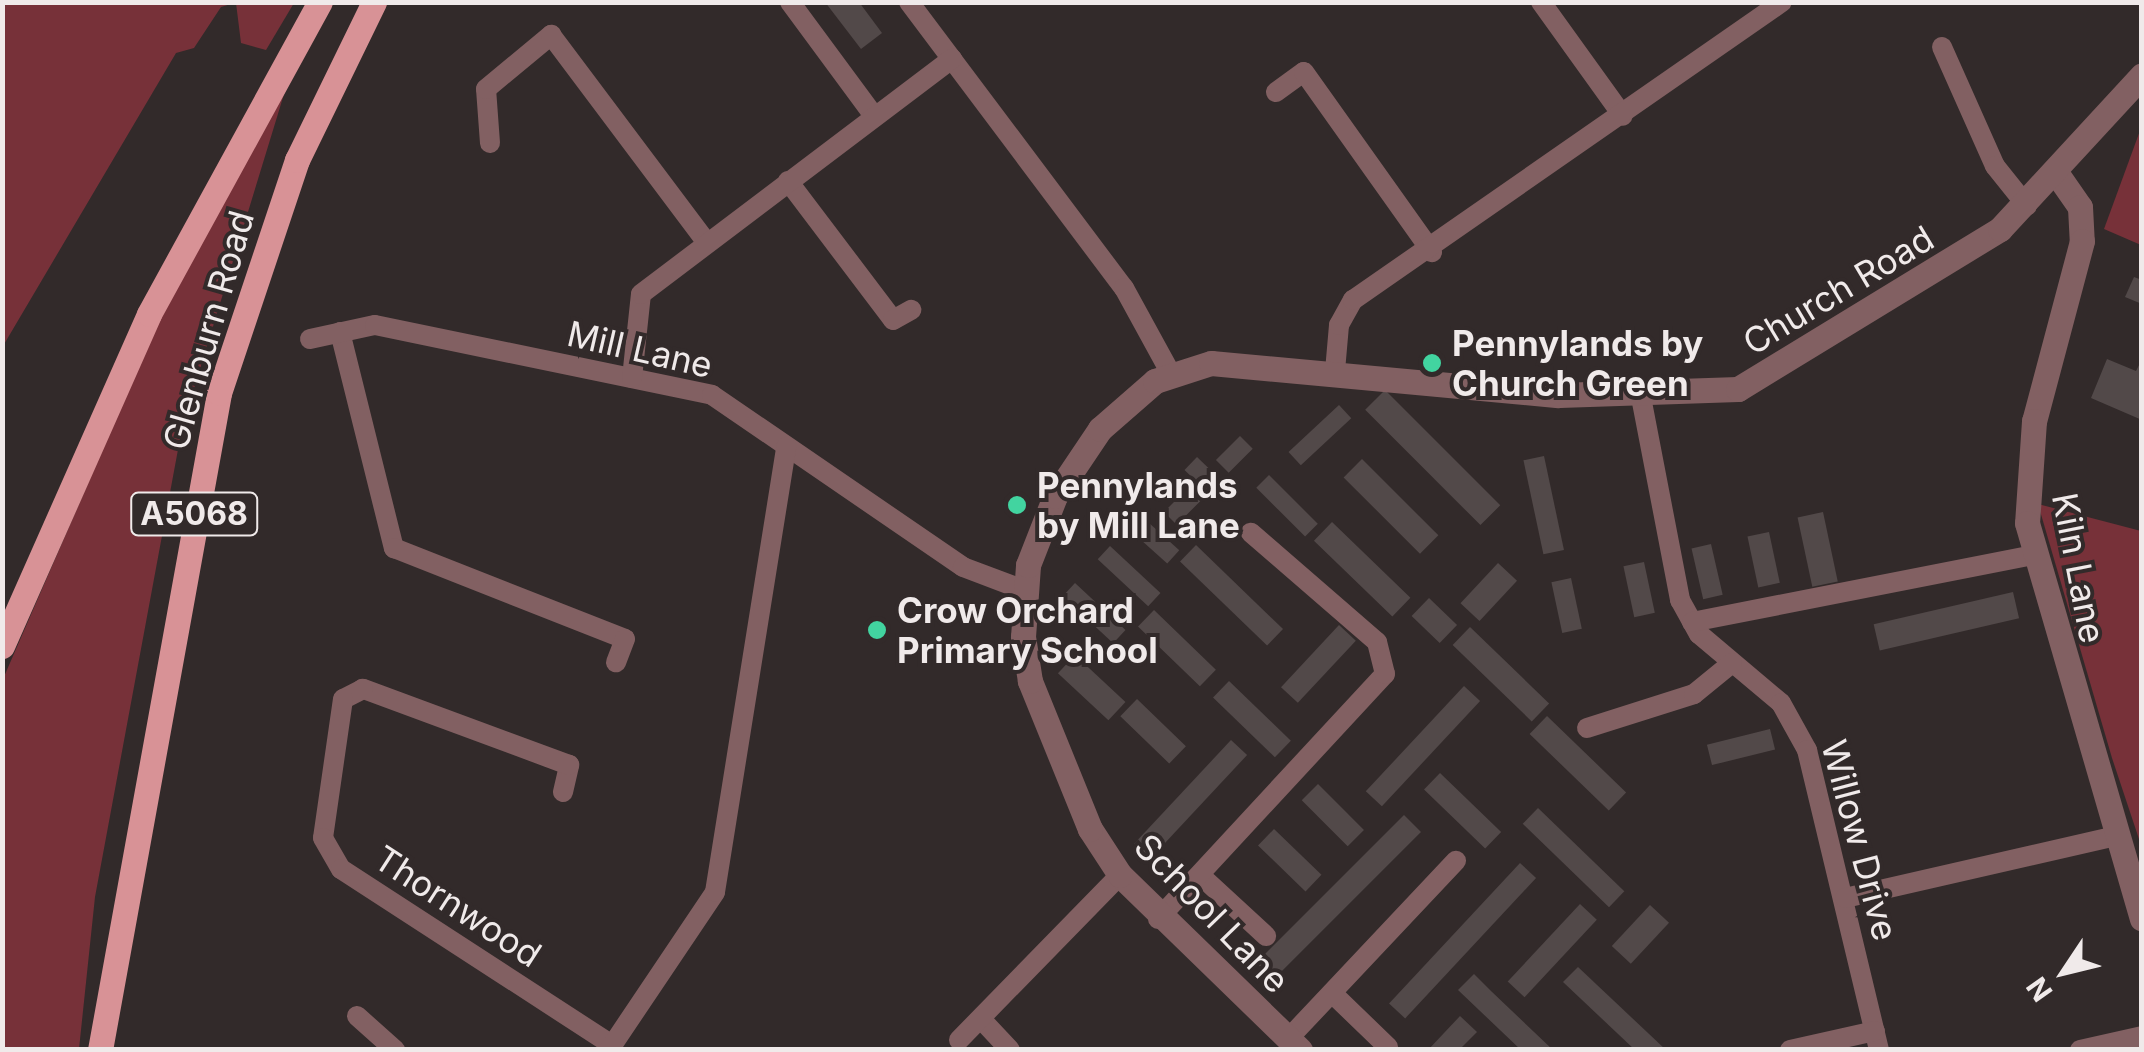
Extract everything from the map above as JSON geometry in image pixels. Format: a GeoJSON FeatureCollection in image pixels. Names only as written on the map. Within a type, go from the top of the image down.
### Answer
{"type":"FeatureCollection","features":[{"type":"Feature","properties":{"kind":"main road","name":"Glenburn Road"},"geometry":{"type":"LineString","coordinates":[[2,646],[149,314],[320,2]]}},
{"type":"Feature","properties":{"kind":"main road","name":"Glenburn Road"},"geometry":{"type":"LineString","coordinates":[[100,1050],[220,393],[297,160],[374,2]]}},
{"type":"Feature","properties":{"kind":"street"},"geometry":{"type":"LineString","coordinates":[[790,2],[874,116]]}},
{"type":"Feature","properties":{"kind":"street"},"geometry":{"type":"LineString","coordinates":[[909,2],[1124,288],[1171,374]]}},
{"type":"Feature","properties":{"kind":"street"},"geometry":{"type":"LineString","coordinates":[[1541,2],[1623,116]]}},
{"type":"Feature","properties":{"kind":"street"},"geometry":{"type":"LineString","coordinates":[[1336,370],[1348,306],[1432,252],[1782,2]]}},
{"type":"Feature","properties":{"kind":"street"},"geometry":{"type":"LineString","coordinates":[[490,143],[486,89],[551,35],[707,244]]}},
{"type":"Feature","properties":{"kind":"street"},"geometry":{"type":"LineString","coordinates":[[1942,47],[1995,166],[2027,206]]}},
{"type":"Feature","properties":{"kind":"street"},"geometry":{"type":"LineString","coordinates":[[632,378],[641,294],[952,59]]}},
{"type":"Feature","properties":{"kind":"street"},"geometry":{"type":"LineString","coordinates":[[1276,92],[1304,72],[1432,252]]}},
{"type":"Feature","properties":{"kind":"street","name":"Church Road"},"geometry":{"type":"LineString","coordinates":[[1024,590],[1044,518],[1084,448],[1137,393],[1171,374],[1234,362],[1642,398],[1710,396],[1763,379],[2027,206],[2142,75]]}},
{"type":"Feature","properties":{"kind":"street","name":"Kiln Lane"},"geometry":{"type":"LineString","coordinates":[[2058,174],[2080,207],[2082,241],[2028,456],[2032,554],[2142,919]]}},
{"type":"Feature","properties":{"kind":"street"},"geometry":{"type":"LineString","coordinates":[[788,181],[893,320],[910,310]]}},
{"type":"Feature","properties":{"kind":"street","name":"Mill Lane"},"geometry":{"type":"LineString","coordinates":[[310,338],[375,325],[712,395],[963,567],[1024,590]]}},
{"type":"Feature","properties":{"kind":"street"},"geometry":{"type":"LineString","coordinates":[[340,332],[394,548],[625,638],[616,662]]}},
{"type":"Feature","properties":{"kind":"street","name":"Willow Drive"},"geometry":{"type":"LineString","coordinates":[[1642,398],[1680,600],[1692,622],[1732,663],[1781,703],[1807,750],[1877,1040]]}},
{"type":"Feature","properties":{"kind":"street"},"geometry":{"type":"LineString","coordinates":[[610,1047],[715,892],[786,447]]}},
{"type":"Feature","properties":{"kind":"street"},"geometry":{"type":"LineString","coordinates":[[1158,918],[1385,674],[1377,642],[1251,533]]}},
{"type":"Feature","properties":{"kind":"street"},"geometry":{"type":"LineString","coordinates":[[1692,622],[2032,554]]}},
{"type":"Feature","properties":{"kind":"street","name":"School Lane"},"geometry":{"type":"LineString","coordinates":[[1024,590],[1030,681],[1085,818],[1120,875],[1158,918],[1294,1044]]}},
{"type":"Feature","properties":{"kind":"street"},"geometry":{"type":"LineString","coordinates":[[1587,728],[1694,694],[1732,663]]}},
{"type":"Feature","properties":{"kind":"street","name":"Thornwood"},"geometry":{"type":"LineString","coordinates":[[563,792],[569,765],[363,689],[343,699],[324,838],[341,869],[610,1047]]}},
{"type":"Feature","properties":{"kind":"street"},"geometry":{"type":"LineString","coordinates":[[1845,898],[2116,836]]}},
{"type":"Feature","properties":{"kind":"street"},"geometry":{"type":"LineString","coordinates":[[1294,1044],[1332,992],[1456,861]]}},
{"type":"Feature","properties":{"kind":"street"},"geometry":{"type":"LineString","coordinates":[[958,1040],[1120,875]]}},
{"type":"Feature","properties":{"kind":"street"},"geometry":{"type":"LineString","coordinates":[[1200,875],[1266,936]]}},
{"type":"Feature","properties":{"kind":"street"},"geometry":{"type":"LineString","coordinates":[[1332,992],[1388,1047]]}},
{"type":"Feature","properties":{"kind":"street"},"geometry":{"type":"LineString","coordinates":[[357,1016],[395,1050]]}},
{"type":"Feature","properties":{"kind":"street"},"geometry":{"type":"LineString","coordinates":[[980,1019],[1010,1050]]}},
{"type":"Feature","properties":{"kind":"street"},"geometry":{"type":"LineString","coordinates":[[2080,1050],[2142,1036]]}},
{"type":"Feature","properties":{"kind":"street"},"geometry":{"type":"LineString","coordinates":[[1790,1050],[1877,1040]]}},
{"type":"Feature","properties":{"kind":"shaded area"},"geometry":{"type":"Polygon","coordinates":[[[3,2],[234,3],[221,7],[194,48],[176,53],[3,346],[3,2]]]}},
{"type":"Feature","properties":{"kind":"shaded area"},"geometry":{"type":"Polygon","coordinates":[[[236,2],[294,3],[266,50],[241,43],[236,2]]]}},
{"type":"Feature","properties":{"kind":"shaded area"},"geometry":{"type":"Polygon","coordinates":[[[292,68],[182,428],[95,897],[79,1049],[3,1050],[3,679],[181,269],[292,68]]]}},
{"type":"Feature","properties":{"kind":"shaded area"},"geometry":{"type":"Polygon","coordinates":[[[2141,128],[2141,245],[2104,229],[2141,128]]]}},
{"type":"Feature","properties":{"kind":"shaded area"},"geometry":{"type":"Polygon","coordinates":[[[2038,504],[2141,531],[2141,845],[2112,758],[2038,504]]]}},
{"type":"Feature","properties":{"kind":"building"},"geometry":{"type":"Polygon","coordinates":[[[825,2],[859,2],[882,33],[861,49],[825,2]]]}},
{"type":"Feature","properties":{"kind":"building"},"geometry":{"type":"Polygon","coordinates":[[[2134,277],[2142,280],[2142,304],[2125,297],[2134,277]]]}},
{"type":"Feature","properties":{"kind":"building"},"geometry":{"type":"Polygon","coordinates":[[[2107,359],[2136,371],[2142,359],[2142,420],[2091,398],[2107,359]]]}},
{"type":"Feature","properties":{"kind":"building"},"geometry":{"type":"Polygon","coordinates":[[[1385,390],[1500,505],[1480,525],[1365,410],[1385,390]]]}},
{"type":"Feature","properties":{"kind":"building"},"geometry":{"type":"Polygon","coordinates":[[[1339,405],[1351,418],[1301,465],[1289,452],[1339,405]]]}},
{"type":"Feature","properties":{"kind":"building"},"geometry":{"type":"Polygon","coordinates":[[[1240,436],[1253,449],[1229,473],[1216,460],[1240,436]]]}},
{"type":"Feature","properties":{"kind":"building"},"geometry":{"type":"Polygon","coordinates":[[[1544,456],[1564,550],[1543,554],[1523,460],[1544,456]]]}},
{"type":"Feature","properties":{"kind":"building"},"geometry":{"type":"Polygon","coordinates":[[[1197,457],[1222,481],[1210,494],[1184,470],[1197,457]]]}},
{"type":"Feature","properties":{"kind":"building"},"geometry":{"type":"Polygon","coordinates":[[[1362,459],[1438,535],[1420,554],[1344,477],[1362,459]]]}},
{"type":"Feature","properties":{"kind":"building"},"geometry":{"type":"Polygon","coordinates":[[[1269,475],[1318,524],[1305,537],[1256,488],[1269,475]]]}},
{"type":"Feature","properties":{"kind":"building"},"geometry":{"type":"Polygon","coordinates":[[[1188,488],[1201,501],[1177,525],[1164,512],[1188,488]]]}},
{"type":"Feature","properties":{"kind":"building"},"geometry":{"type":"Polygon","coordinates":[[[1128,504],[1179,550],[1167,564],[1116,517],[1128,504]]]}},
{"type":"Feature","properties":{"kind":"building"},"geometry":{"type":"Polygon","coordinates":[[[1823,512],[1838,581],[1812,587],[1798,517],[1823,512]]]}},
{"type":"Feature","properties":{"kind":"building"},"geometry":{"type":"Polygon","coordinates":[[[1332,522],[1410,598],[1392,616],[1314,541],[1332,522]]]}},
{"type":"Feature","properties":{"kind":"building"},"geometry":{"type":"Polygon","coordinates":[[[1769,532],[1780,583],[1758,587],[1747,537],[1769,532]]]}},
{"type":"Feature","properties":{"kind":"building"},"geometry":{"type":"Polygon","coordinates":[[[1711,544],[1723,595],[1703,599],[1692,548],[1711,544]]]}},
{"type":"Feature","properties":{"kind":"building"},"geometry":{"type":"Polygon","coordinates":[[[1196,545],[1283,629],[1267,646],[1180,562],[1196,545]]]}},
{"type":"Feature","properties":{"kind":"building"},"geometry":{"type":"Polygon","coordinates":[[[1110,546],[1160,593],[1148,606],[1098,559],[1110,546]]]}},
{"type":"Feature","properties":{"kind":"building"},"geometry":{"type":"Polygon","coordinates":[[[1644,562],[1655,613],[1634,617],[1623,566],[1644,562]]]}},
{"type":"Feature","properties":{"kind":"building"},"geometry":{"type":"Polygon","coordinates":[[[1498,563],[1517,581],[1480,621],[1460,603],[1498,563]]]}},
{"type":"Feature","properties":{"kind":"building"},"geometry":{"type":"Polygon","coordinates":[[[1571,578],[1582,629],[1562,633],[1551,582],[1571,578]]]}},
{"type":"Feature","properties":{"kind":"building"},"geometry":{"type":"Polygon","coordinates":[[[1075,583],[1125,630],[1113,643],[1063,596],[1075,583]]]}},
{"type":"Feature","properties":{"kind":"building"},"geometry":{"type":"Polygon","coordinates":[[[2013,592],[2019,618],[1880,650],[1874,624],[2013,592]]]}},
{"type":"Feature","properties":{"kind":"building"},"geometry":{"type":"Polygon","coordinates":[[[1429,598],[1457,625],[1440,643],[1412,616],[1429,598]]]}},
{"type":"Feature","properties":{"kind":"building"},"geometry":{"type":"Polygon","coordinates":[[[1154,610],[1216,670],[1200,686],[1138,627],[1154,610]]]}},
{"type":"Feature","properties":{"kind":"building"},"geometry":{"type":"Polygon","coordinates":[[[1339,625],[1356,641],[1298,703],[1281,687],[1339,625]]]}},
{"type":"Feature","properties":{"kind":"building"},"geometry":{"type":"Polygon","coordinates":[[[1470,627],[1549,703],[1532,721],[1453,645],[1470,627]]]}},
{"type":"Feature","properties":{"kind":"building"},"geometry":{"type":"Polygon","coordinates":[[[1075,655],[1125,702],[1108,720],[1058,673],[1075,655]]]}},
{"type":"Feature","properties":{"kind":"building"},"geometry":{"type":"Polygon","coordinates":[[[1229,681],[1291,741],[1275,757],[1213,698],[1229,681]]]}},
{"type":"Feature","properties":{"kind":"building"},"geometry":{"type":"Polygon","coordinates":[[[1464,686],[1480,701],[1382,806],[1366,791],[1464,686]]]}},
{"type":"Feature","properties":{"kind":"building"},"geometry":{"type":"Polygon","coordinates":[[[1137,699],[1186,746],[1169,764],[1120,716],[1137,699]]]}},
{"type":"Feature","properties":{"kind":"building"},"geometry":{"type":"Polygon","coordinates":[[[1547,716],[1626,792],[1609,810],[1530,734],[1547,716]]]}},
{"type":"Feature","properties":{"kind":"building"},"geometry":{"type":"Polygon","coordinates":[[[1770,729],[1775,749],[1712,765],[1707,745],[1770,729]]]}},
{"type":"Feature","properties":{"kind":"building"},"geometry":{"type":"Polygon","coordinates":[[[1231,740],[1247,755],[1150,859],[1134,844],[1231,740]]]}},
{"type":"Feature","properties":{"kind":"building"},"geometry":{"type":"Polygon","coordinates":[[[1440,773],[1501,832],[1485,849],[1424,790],[1440,773]]]}},
{"type":"Feature","properties":{"kind":"building"},"geometry":{"type":"Polygon","coordinates":[[[1318,784],[1364,830],[1348,846],[1302,800],[1318,784]]]}},
{"type":"Feature","properties":{"kind":"building"},"geometry":{"type":"Polygon","coordinates":[[[1538,808],[1624,891],[1609,907],[1523,824],[1538,808]]]}},
{"type":"Feature","properties":{"kind":"building"},"geometry":{"type":"Polygon","coordinates":[[[1404,815],[1421,832],[1273,980],[1256,963],[1404,815]]]}},
{"type":"Feature","properties":{"kind":"building"},"geometry":{"type":"Polygon","coordinates":[[[1274,829],[1321,875],[1305,891],[1258,846],[1274,829]]]}},
{"type":"Feature","properties":{"kind":"building"},"geometry":{"type":"Polygon","coordinates":[[[1520,863],[1536,878],[1405,1018],[1389,1003],[1520,863]]]}},
{"type":"Feature","properties":{"kind":"building"},"geometry":{"type":"Polygon","coordinates":[[[1580,904],[1597,920],[1525,997],[1508,982],[1580,904]]]}},
{"type":"Feature","properties":{"kind":"building"},"geometry":{"type":"Polygon","coordinates":[[[1650,905],[1669,923],[1631,964],[1612,946],[1650,905]]]}},
{"type":"Feature","properties":{"kind":"building"},"geometry":{"type":"Polygon","coordinates":[[[1578,967],[1666,1050],[1635,1050],[1563,982],[1578,967]]]}},
{"type":"Feature","properties":{"kind":"building"},"geometry":{"type":"Polygon","coordinates":[[[1474,974],[1553,1050],[1521,1050],[1458,990],[1474,974]]]}},
{"type":"Feature","properties":{"kind":"building"},"geometry":{"type":"Polygon","coordinates":[[[1460,1016],[1477,1032],[1462,1047],[1428,1050],[1460,1016]]]}},
{"type":"Feature","properties":{"kind":"place","name":"Pennylands by Church Green"},"geometry":{"type":"Point","coordinates":[1432,363]}},
{"type":"Feature","properties":{"kind":"place","name":"Pennylands by Mill Lane"},"geometry":{"type":"Point","coordinates":[1017,505]}},
{"type":"Feature","properties":{"kind":"place","name":"Crow Orchard Primary School"},"geometry":{"type":"Point","coordinates":[877,630]}}]}
